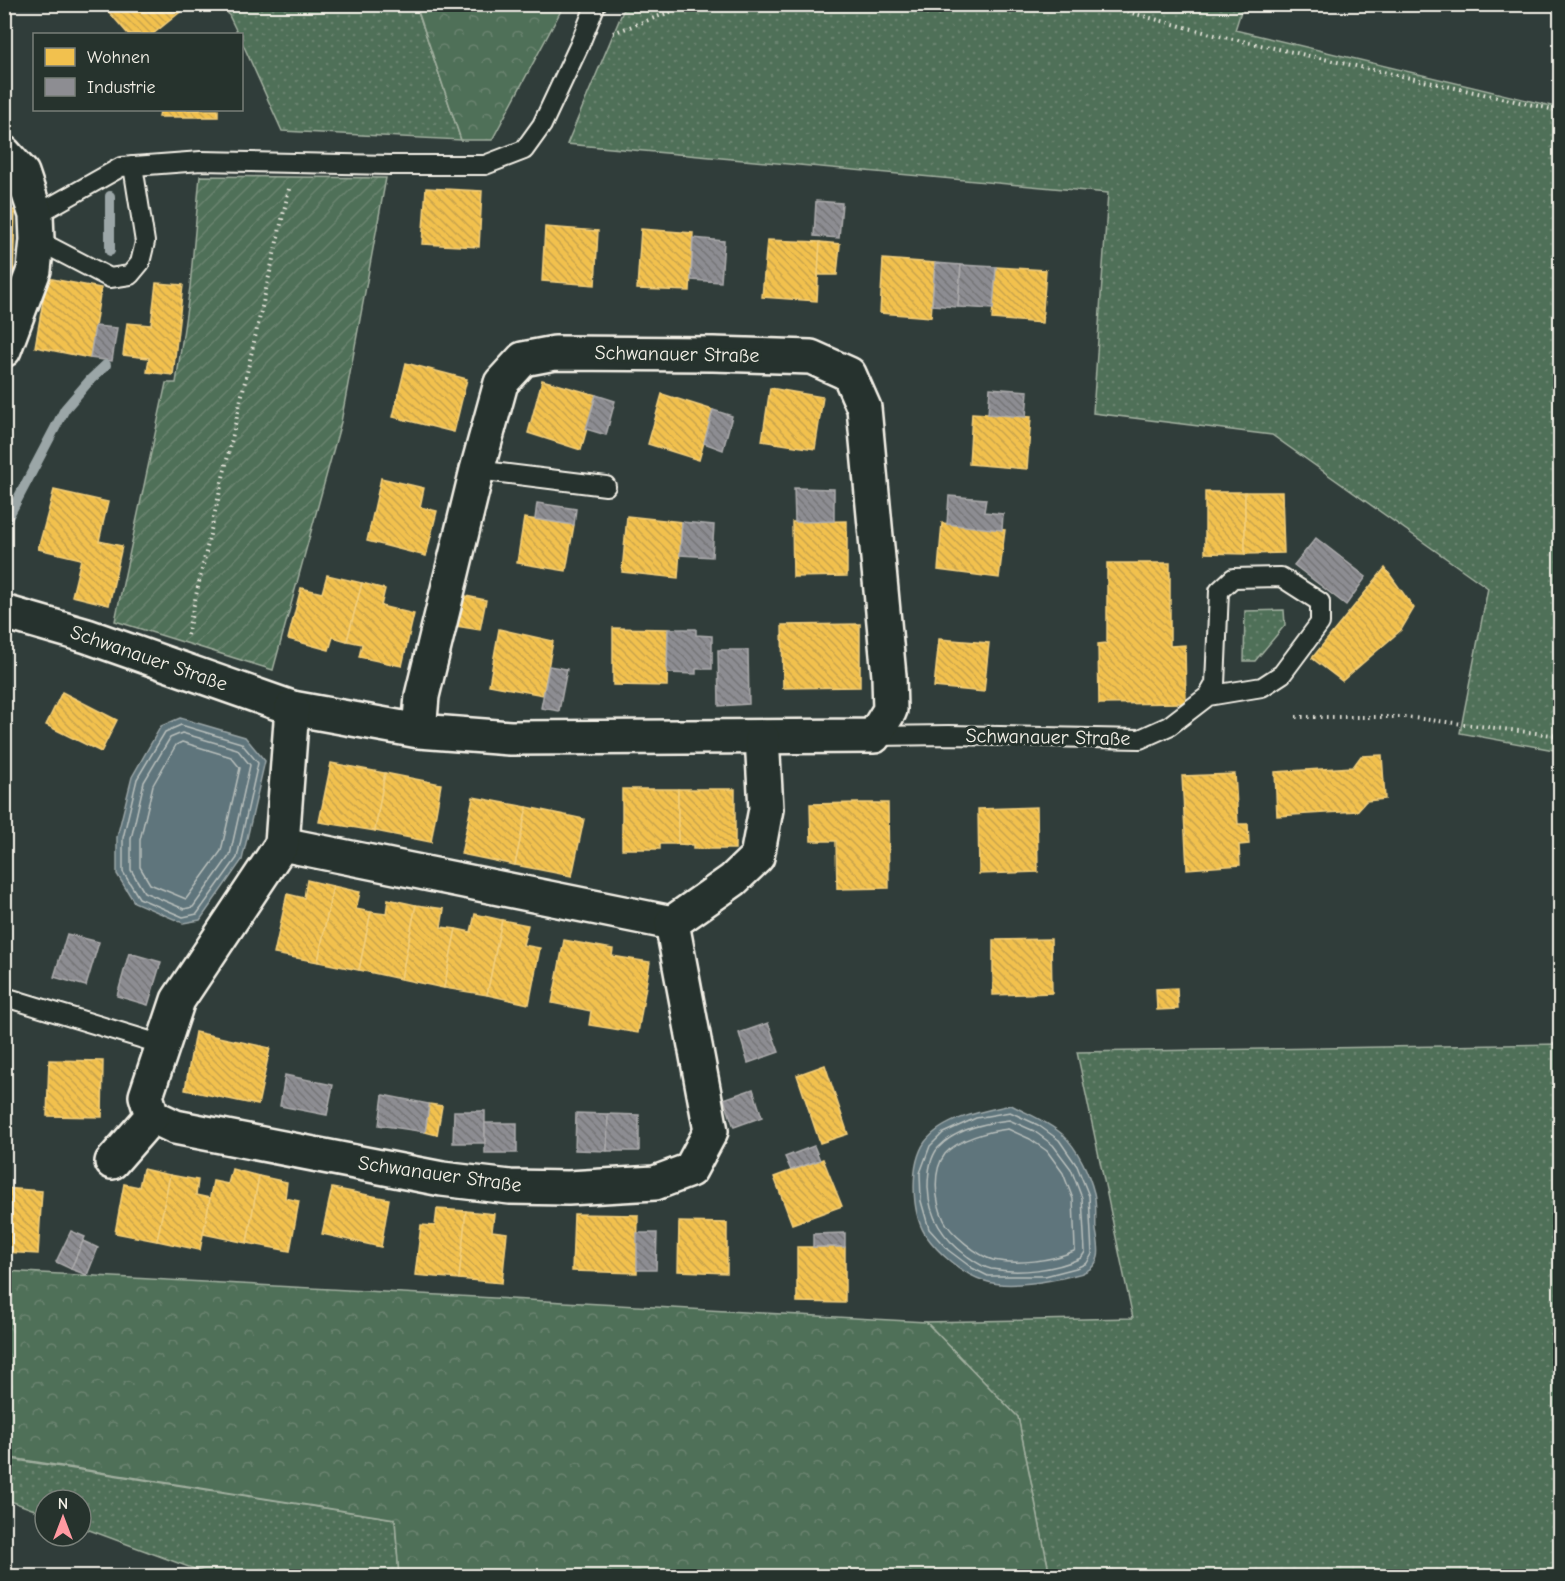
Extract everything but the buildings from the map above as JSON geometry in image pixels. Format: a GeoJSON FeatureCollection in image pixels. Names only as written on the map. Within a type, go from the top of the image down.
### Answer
{"type":"FeatureCollection","features":[{"type":"Feature","properties":{"kind":"street"},"geometry":{"type":"LineString","coordinates":[[4,153],[22,173],[36,227],[34,270],[4,350]]}},
{"type":"Feature","properties":{"kind":"street","name":"Schwanauer Straße"},"geometry":{"type":"LineString","coordinates":[[4,612],[87,636],[292,708],[419,731],[510,738],[874,736],[890,710],[890,676],[864,408],[849,374],[811,357],[555,353],[523,359],[501,383],[477,470],[422,696],[419,731]]}},
{"type":"Feature","properties":{"kind":"street"},"geometry":{"type":"LineString","coordinates":[[112,1162],[152,1116],[146,1096],[178,1000],[282,844],[292,708]]}},
{"type":"Feature","properties":{"kind":"street"},"geometry":{"type":"LineString","coordinates":[[282,844],[672,923],[733,880],[757,857],[766,809],[762,737]]}},
{"type":"Feature","properties":{"kind":"street","name":"Schwanauer Straße"},"geometry":{"type":"LineString","coordinates":[[152,1116],[176,1127],[442,1179],[510,1187],[568,1188],[655,1183],[690,1170],[711,1131],[672,923]]}},
{"type":"Feature","properties":{"kind":"lane"},"geometry":{"type":"LineString","coordinates":[[133,166],[145,242],[140,263],[130,275],[110,278],[36,227],[121,167],[133,166],[201,161],[485,165],[524,150],[542,125],[596,4]]}},
{"type":"Feature","properties":{"kind":"lane"},"geometry":{"type":"LineString","coordinates":[[477,470],[606,486]]}},
{"type":"Feature","properties":{"kind":"lane","name":"Schwanauer Straße"},"geometry":{"type":"LineString","coordinates":[[874,736],[949,735],[1140,739],[1169,726],[1208,696],[1215,684],[1218,591],[1233,578],[1281,577],[1320,602],[1320,622],[1282,674],[1262,687],[1208,696]]}},
{"type":"Feature","properties":{"kind":"lane"},"geometry":{"type":"LineString","coordinates":[[5,998],[163,1045]]}},
{"type":"Feature","properties":{"kind":"path"},"geometry":{"type":"LineString","coordinates":[[579,46],[692,4]]}},
{"type":"Feature","properties":{"kind":"path"},"geometry":{"type":"LineString","coordinates":[[1098,4],[1215,35],[1560,111]]}},
{"type":"Feature","properties":{"kind":"path"},"geometry":{"type":"LineString","coordinates":[[180,668],[295,164]]}},
{"type":"Feature","properties":{"kind":"path"},"geometry":{"type":"LineString","coordinates":[[1296,717],[1406,717],[1560,736]]}},
{"type":"Feature","properties":{"kind":"green space"},"geometry":{"type":"Polygon","coordinates":[[[633,4],[1243,5],[1235,30],[1560,108],[1560,751],[1460,733],[1488,588],[1272,435],[1093,413],[1108,193],[567,144],[623,11],[633,4]]]}},
{"type":"Feature","properties":{"kind":"green space"},"geometry":{"type":"Polygon","coordinates":[[[224,5],[416,5],[461,140],[282,131],[243,44],[243,33],[238,33],[224,5]]]}},
{"type":"Feature","properties":{"kind":"green space"},"geometry":{"type":"Polygon","coordinates":[[[416,5],[564,5],[492,140],[461,140],[416,5]]]}},
{"type":"Feature","properties":{"kind":"green space"},"geometry":{"type":"Polygon","coordinates":[[[200,176],[386,178],[341,422],[273,670],[115,621],[166,383],[176,383],[190,287],[200,176]]]}},
{"type":"Feature","properties":{"kind":"green space"},"geometry":{"type":"Polygon","coordinates":[[[1284,610],[1285,625],[1255,661],[1244,661],[1245,611],[1284,610]]]}},
{"type":"Feature","properties":{"kind":"green space"},"geometry":{"type":"Polygon","coordinates":[[[1560,1044],[1560,1576],[1050,1576],[1018,1417],[926,1322],[1133,1318],[1077,1052],[1560,1044]]]}},
{"type":"Feature","properties":{"kind":"green space"},"geometry":{"type":"Polygon","coordinates":[[[5,1271],[926,1322],[1018,1417],[1050,1576],[399,1576],[395,1519],[5,1457],[5,1271]]]}},
{"type":"Feature","properties":{"kind":"green space"},"geometry":{"type":"Polygon","coordinates":[[[4,1458],[395,1519],[399,1576],[213,1576],[93,1531],[93,1488],[33,1488],[33,1510],[5,1499],[4,1458]]]}},
{"type":"Feature","properties":{"kind":"water"},"geometry":{"type":"Polygon","coordinates":[[[180,718],[245,737],[265,761],[242,860],[200,920],[183,923],[134,902],[117,874],[117,837],[132,777],[161,726],[180,718]]]}},
{"type":"Feature","properties":{"kind":"water"},"geometry":{"type":"Polygon","coordinates":[[[1011,1105],[1044,1121],[1062,1134],[1078,1154],[1086,1169],[1095,1197],[1099,1250],[1095,1264],[1082,1273],[1030,1283],[1005,1284],[985,1281],[959,1268],[944,1255],[930,1241],[920,1224],[914,1188],[917,1162],[925,1142],[942,1127],[953,1121],[1011,1105]]]}},
{"type":"Feature","properties":{"kind":"waterway"},"geometry":{"type":"LineString","coordinates":[[110,196],[110,251]]}},
{"type":"Feature","properties":{"kind":"waterway"},"geometry":{"type":"LineString","coordinates":[[4,525],[65,409],[106,365]]}}]}
